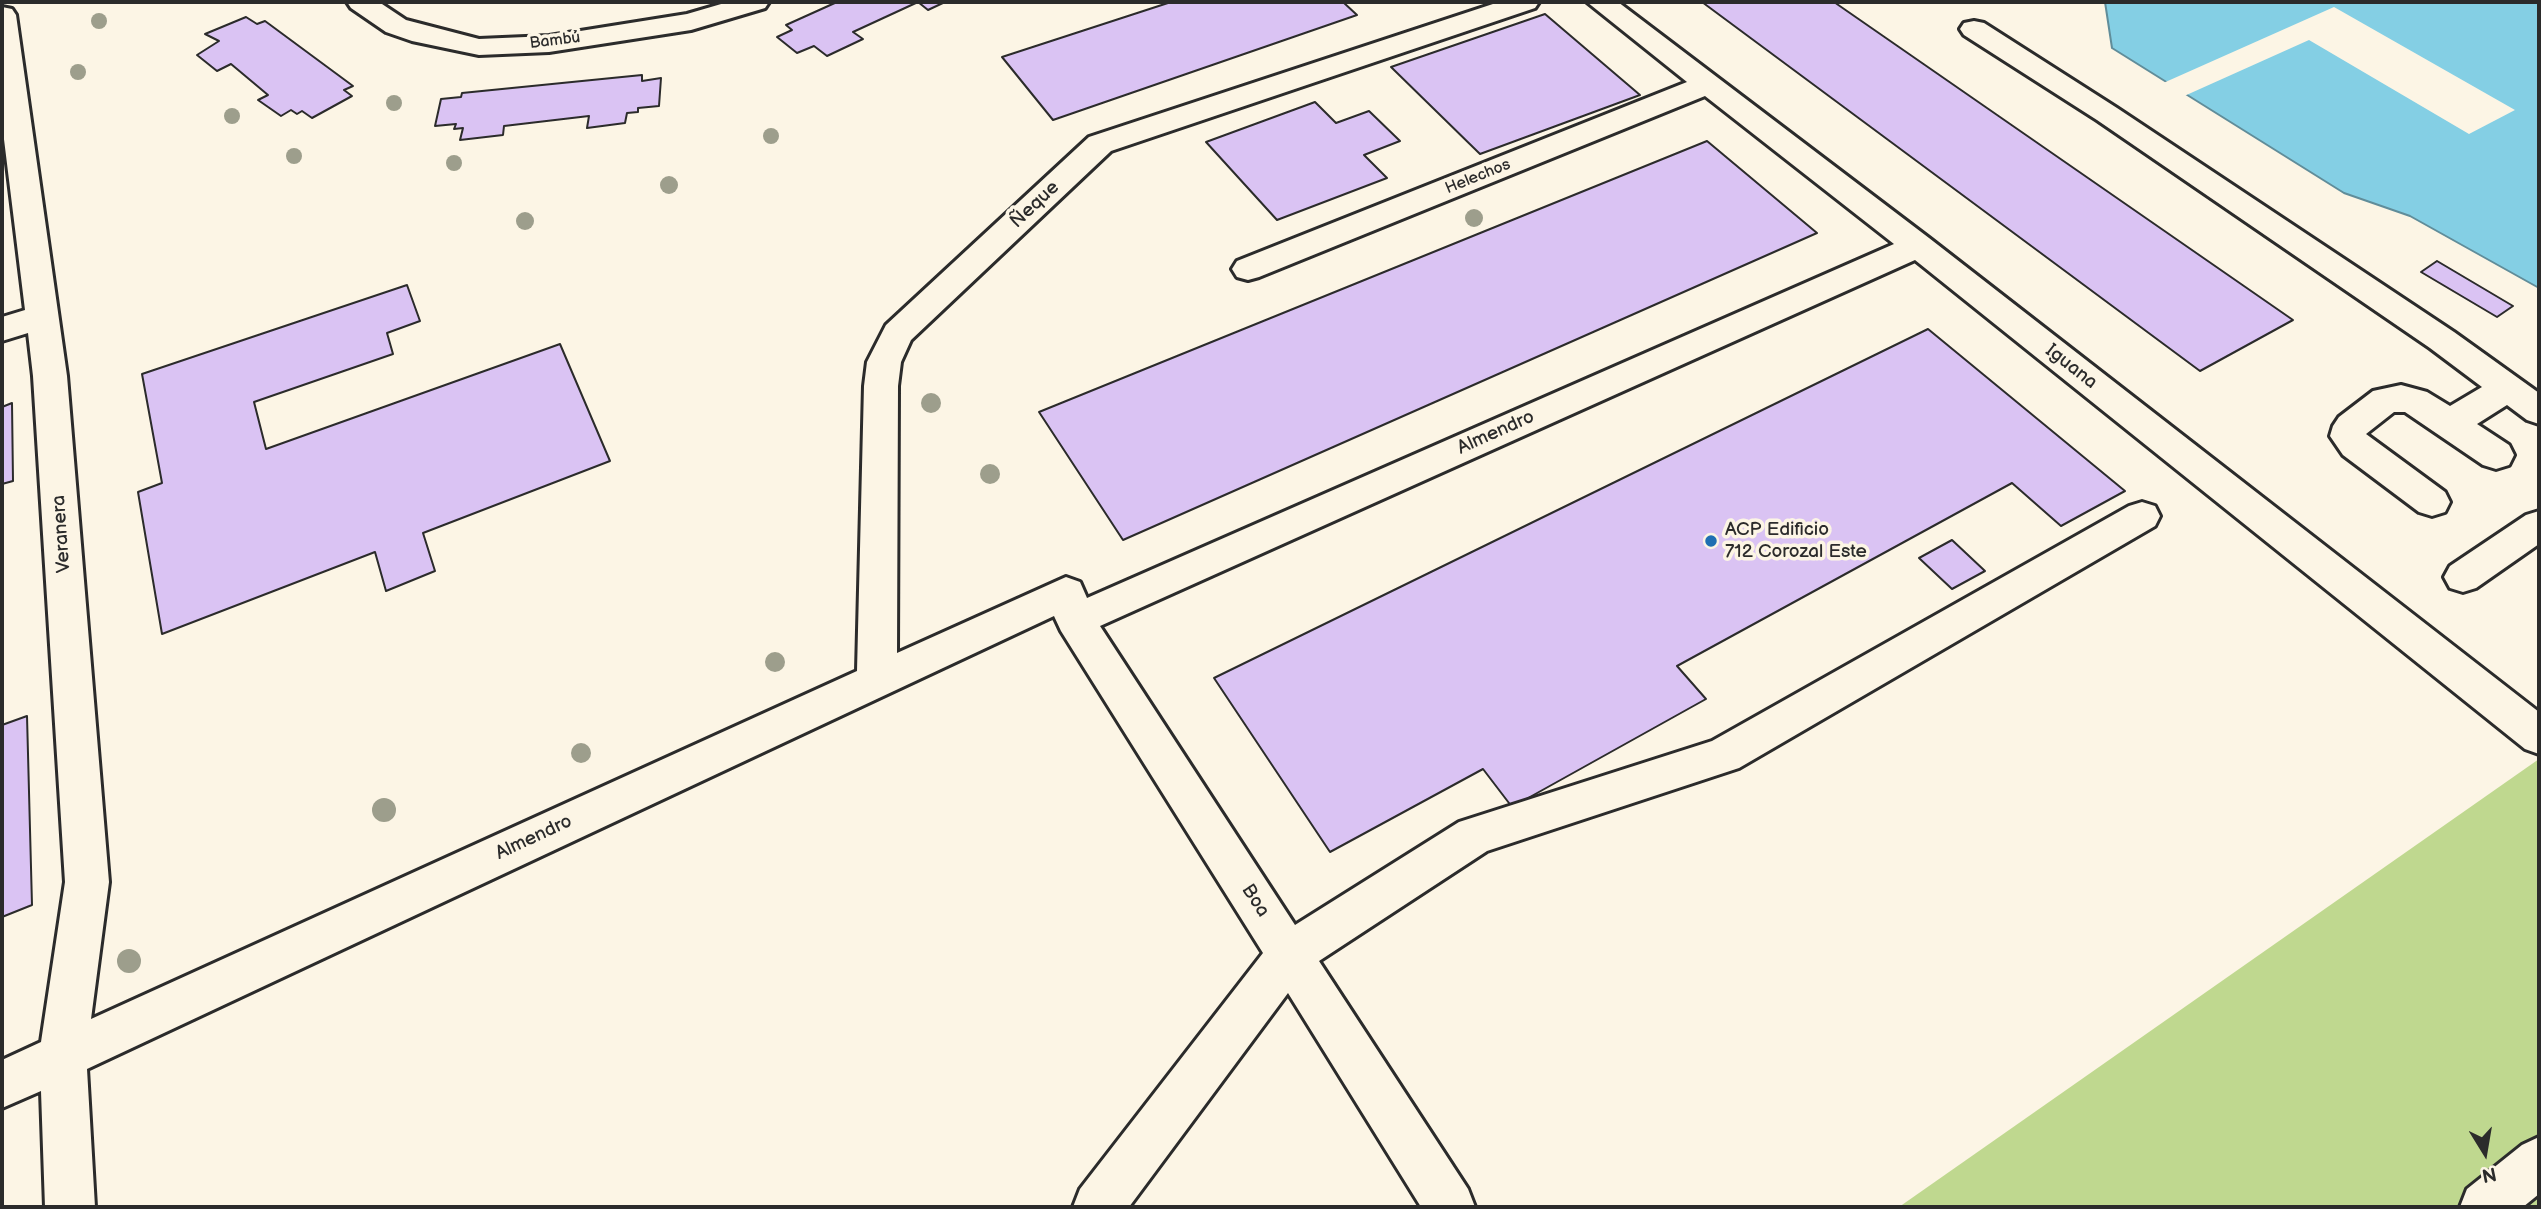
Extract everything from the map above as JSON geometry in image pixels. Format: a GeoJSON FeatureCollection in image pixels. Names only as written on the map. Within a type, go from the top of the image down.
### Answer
{"type":"FeatureCollection","features":[{"type":"Feature","properties":{"kind":"lane","name":"Bambú"},"geometry":{"type":"LineString","coordinates":[[361,2],[396,26],[422,36],[479,47],[548,44],[691,22],[755,2]]}},
{"type":"Feature","properties":{"kind":"lane","name":"Ñeque"},"geometry":{"type":"LineString","coordinates":[[877,680],[881,386],[884,362],[898,332],[1100,144],[1525,2]]}},
{"type":"Feature","properties":{"kind":"lane","name":"Iguana"},"geometry":{"type":"LineString","coordinates":[[1601,2],[2535,726]]}},
{"type":"Feature","properties":{"kind":"lane","name":"Veranera"},"geometry":{"type":"LineString","coordinates":[[2,15],[17,237],[43,316],[50,376],[87,882],[63,1055],[70,1207]]}},
{"type":"Feature","properties":{"kind":"lane"},"geometry":{"type":"LineString","coordinates":[[1974,29],[2142,137],[2442,340],[2539,411]]}},
{"type":"Feature","properties":{"kind":"lane","name":"Helechos"},"geometry":{"type":"LineString","coordinates":[[1248,269],[1709,85]]}},
{"type":"Feature","properties":{"kind":"lane","name":"Almendro"},"geometry":{"type":"LineString","coordinates":[[2,1084],[877,680],[1070,607],[1918,246]]}},
{"type":"Feature","properties":{"kind":"lane"},"geometry":{"type":"LineString","coordinates":[[2,329],[43,316]]}},
{"type":"Feature","properties":{"kind":"lane"},"geometry":{"type":"LineString","coordinates":[[2450,424],[2508,388]]}},
{"type":"Feature","properties":{"kind":"lane"},"geometry":{"type":"LineString","coordinates":[[2432,502],[2356,446],[2348,436],[2351,426],[2385,400],[2401,398],[2415,401],[2496,455]]}},
{"type":"Feature","properties":{"kind":"lane"},"geometry":{"type":"LineString","coordinates":[[1098,1207],[1289,954],[1474,836],[1724,755],[2143,516]]}},
{"type":"Feature","properties":{"kind":"lane"},"geometry":{"type":"LineString","coordinates":[[2463,577],[2539,526]]}},
{"type":"Feature","properties":{"kind":"lane","name":"Boa"},"geometry":{"type":"LineString","coordinates":[[1070,607],[1450,1207]]}},
{"type":"Feature","properties":{"kind":"lane"},"geometry":{"type":"LineString","coordinates":[[2485,1207],[2539,1162]]}},
{"type":"Feature","properties":{"kind":"green space"},"geometry":{"type":"Polygon","coordinates":[[[2539,759],[2539,1207],[1899,1207],[2539,759]]]}},
{"type":"Feature","properties":{"kind":"water"},"geometry":{"type":"Polygon","coordinates":[[[2105,2],[2539,2],[2539,288],[2410,216],[2344,193],[2112,48],[2105,2]]]}},
{"type":"Feature","properties":{"kind":"pier"},"geometry":{"type":"Polygon","coordinates":[[[2334,7],[2515,110],[2469,134],[2309,40],[2182,97],[2161,84],[2334,7]]]}},
{"type":"Feature","properties":{"kind":"building"},"geometry":{"type":"Polygon","coordinates":[[[837,2],[918,2],[853,32],[863,39],[827,56],[814,46],[797,53],[777,37],[792,30],[786,25],[837,2]]]}},
{"type":"Feature","properties":{"kind":"building"},"geometry":{"type":"Polygon","coordinates":[[[918,2],[945,2],[928,10],[918,2]]]}},
{"type":"Feature","properties":{"kind":"building"},"geometry":{"type":"Polygon","coordinates":[[[1171,2],[1343,2],[1357,15],[1053,120],[1002,57],[1171,2]]]}},
{"type":"Feature","properties":{"kind":"building"},"geometry":{"type":"Polygon","coordinates":[[[1702,2],[1834,2],[2293,320],[2200,371],[1702,2]]]}},
{"type":"Feature","properties":{"kind":"building"},"geometry":{"type":"Polygon","coordinates":[[[1545,14],[1640,95],[1480,154],[1391,67],[1545,14]]]}},
{"type":"Feature","properties":{"kind":"building"},"geometry":{"type":"Polygon","coordinates":[[[246,17],[257,24],[265,21],[353,86],[344,90],[352,96],[312,118],[302,111],[297,114],[291,110],[281,116],[258,100],[268,95],[231,64],[217,71],[197,55],[219,41],[205,34],[246,17]]]}},
{"type":"Feature","properties":{"kind":"building"},"geometry":{"type":"Polygon","coordinates":[[[642,75],[642,81],[661,78],[659,106],[638,108],[638,112],[627,113],[625,123],[587,128],[589,116],[504,126],[503,135],[460,140],[463,128],[454,129],[456,124],[435,126],[441,99],[461,97],[462,93],[642,75]]]}},
{"type":"Feature","properties":{"kind":"building"},"geometry":{"type":"Polygon","coordinates":[[[1315,102],[1336,123],[1369,111],[1400,141],[1364,155],[1387,178],[1277,220],[1206,142],[1315,102]]]}},
{"type":"Feature","properties":{"kind":"building"},"geometry":{"type":"Polygon","coordinates":[[[1707,141],[1817,233],[1123,540],[1039,412],[1707,141]]]}},
{"type":"Feature","properties":{"kind":"building"},"geometry":{"type":"Polygon","coordinates":[[[2437,261],[2513,306],[2497,317],[2421,272],[2437,261]]]}},
{"type":"Feature","properties":{"kind":"building"},"geometry":{"type":"Polygon","coordinates":[[[407,285],[420,321],[387,333],[393,354],[254,402],[266,449],[560,344],[610,461],[423,533],[435,571],[386,591],[375,552],[162,634],[138,492],[162,483],[142,374],[407,285]]]}},
{"type":"Feature","properties":{"kind":"building"},"geometry":{"type":"Polygon","coordinates":[[[1928,329],[2125,491],[2061,526],[2012,483],[1677,666],[1706,699],[1512,807],[1483,769],[1330,852],[1214,678],[1928,329]]]}},
{"type":"Feature","properties":{"kind":"building"},"geometry":{"type":"Polygon","coordinates":[[[12,403],[13,481],[2,484],[2,407],[12,403]]]}},
{"type":"Feature","properties":{"kind":"building"},"geometry":{"type":"Polygon","coordinates":[[[1952,540],[1985,571],[1952,589],[1919,558],[1952,540]]]}},
{"type":"Feature","properties":{"kind":"building"},"geometry":{"type":"Polygon","coordinates":[[[27,716],[32,905],[2,917],[2,725],[27,716]]]}},
{"type":"Feature","properties":{"kind":"place","name":"ACP Edificio 712 Corozal Este"},"geometry":{"type":"Point","coordinates":[1711,541]}}]}
